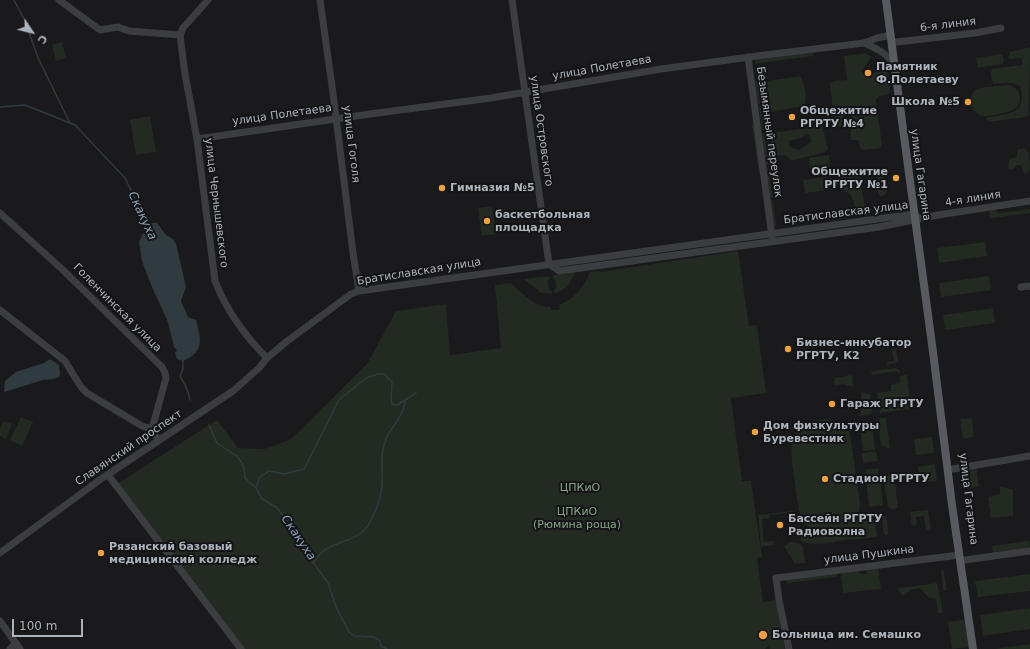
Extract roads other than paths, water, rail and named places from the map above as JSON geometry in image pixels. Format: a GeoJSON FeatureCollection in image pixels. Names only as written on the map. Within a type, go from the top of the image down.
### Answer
{"type":"FeatureCollection","features":[{"type":"Feature","properties":{"kind":"main road","name":"улица Гагарина"},"geometry":{"type":"LineString","coordinates":[[886,0],[963,556],[978,649]]}},
{"type":"Feature","properties":{"kind":"main road","name":"улица Гагарина"},"geometry":{"type":"LineString","coordinates":[[892,0],[916,218]]}},
{"type":"Feature","properties":{"kind":"main road"},"geometry":{"type":"LineString","coordinates":[[895,23],[891,35],[897,42]]}},
{"type":"Feature","properties":{"kind":"main road","name":"улица Гагарина"},"geometry":{"type":"LineString","coordinates":[[935,352],[953,470],[973,649]]}},
{"type":"Feature","properties":{"kind":"street"},"geometry":{"type":"LineString","coordinates":[[59,0],[100,30],[118,27],[129,31],[180,35],[183,28],[208,0]]}},
{"type":"Feature","properties":{"kind":"street","name":"улица Гоголя"},"geometry":{"type":"LineString","coordinates":[[320,0],[359,291]]}},
{"type":"Feature","properties":{"kind":"street","name":"улица Островского"},"geometry":{"type":"LineString","coordinates":[[512,0],[549,264]]}},
{"type":"Feature","properties":{"kind":"street","name":"6-я линия"},"geometry":{"type":"LineString","coordinates":[[897,42],[1001,28]]}},
{"type":"Feature","properties":{"kind":"street","name":"улица Чернышевского"},"geometry":{"type":"LineString","coordinates":[[180,35],[185,74],[197,139],[215,281],[222,298],[234,317],[267,358]]}},
{"type":"Feature","properties":{"kind":"street","name":"улица Полетаева"},"geometry":{"type":"LineString","coordinates":[[197,139],[491,98],[660,69],[864,43],[891,35]]}},
{"type":"Feature","properties":{"kind":"street"},"geometry":{"type":"LineString","coordinates":[[864,43],[881,50],[894,65]]}},
{"type":"Feature","properties":{"kind":"street","name":"Безымянный переулок"},"geometry":{"type":"LineString","coordinates":[[748,57],[772,237]]}},
{"type":"Feature","properties":{"kind":"street","name":"4-я линия"},"geometry":{"type":"LineString","coordinates":[[916,218],[1030,201]]}},
{"type":"Feature","properties":{"kind":"street","name":"Голенчинская улица"},"geometry":{"type":"LineString","coordinates":[[0,213],[63,270],[162,367],[166,378],[152,429]]}},
{"type":"Feature","properties":{"kind":"street","name":"Братиславская улица"},"geometry":{"type":"LineString","coordinates":[[267,358],[305,327],[351,294],[359,291],[549,264],[558,271],[772,237],[916,218]]}},
{"type":"Feature","properties":{"kind":"street"},"geometry":{"type":"LineString","coordinates":[[1021,287],[1030,286]]}},
{"type":"Feature","properties":{"kind":"street"},"geometry":{"type":"LineString","coordinates":[[0,310],[65,362],[81,387],[87,393],[142,426],[152,429],[153,433],[159,440]]}},
{"type":"Feature","properties":{"kind":"street","name":"Славянский проспект"},"geometry":{"type":"LineString","coordinates":[[0,553],[108,475],[232,391],[260,368],[267,358]]}},
{"type":"Feature","properties":{"kind":"street"},"geometry":{"type":"LineString","coordinates":[[953,470],[1030,456]]}},
{"type":"Feature","properties":{"kind":"street"},"geometry":{"type":"LineString","coordinates":[[108,475],[241,649]]}},
{"type":"Feature","properties":{"kind":"street","name":"улица Пушкина"},"geometry":{"type":"LineString","coordinates":[[789,649],[776,578],[963,556],[1030,551]]}},
{"type":"Feature","properties":{"kind":"street"},"geometry":{"type":"LineString","coordinates":[[0,621],[20,649]]}},
{"type":"Feature","properties":{"kind":"street"},"geometry":{"type":"LineString","coordinates":[[10,649],[16,643]]}},
{"type":"Feature","properties":{"kind":"waterway"},"geometry":{"type":"LineString","coordinates":[[14,0],[25,21],[38,58],[70,123]]}},
{"type":"Feature","properties":{"kind":"waterway","name":"Скакуха"},"geometry":{"type":"LineString","coordinates":[[0,107],[25,105],[75,125],[125,178],[148,225]]}},
{"type":"Feature","properties":{"kind":"waterway","name":"Скакуха"},"geometry":{"type":"LineString","coordinates":[[183,360],[183,369],[180,376],[190,400]]}},
{"type":"Feature","properties":{"kind":"waterway"},"geometry":{"type":"LineString","coordinates":[[256,488],[260,477],[269,471],[284,474],[304,469],[339,400],[366,378],[378,374],[384,374],[392,382],[392,404],[397,405],[416,393]]}},
{"type":"Feature","properties":{"kind":"waterway"},"geometry":{"type":"LineString","coordinates":[[313,563],[324,550],[361,533],[371,520],[381,492],[382,455],[385,443],[387,436],[401,415],[405,401]]}},
{"type":"Feature","properties":{"kind":"waterway","name":"Скакуха"},"geometry":{"type":"LineString","coordinates":[[209,425],[217,443],[238,457],[244,467],[245,478],[256,488],[262,499],[276,507],[282,514],[305,551],[328,583],[336,607],[349,632],[354,636],[374,637],[380,641],[381,646],[387,649]]}},
{"type":"Feature","properties":{"kind":"place","name":"Памятник Ф.Полетаеву"},"geometry":{"type":"Point","coordinates":[868,73]}},
{"type":"Feature","properties":{"kind":"place","name":"Школа №5"},"geometry":{"type":"Point","coordinates":[968,102]}},
{"type":"Feature","properties":{"kind":"place","name":"Общежитие РГРТУ №4"},"geometry":{"type":"Point","coordinates":[792,117]}},
{"type":"Feature","properties":{"kind":"place","name":"Общежитие РГРТУ №1"},"geometry":{"type":"Point","coordinates":[896,178]}},
{"type":"Feature","properties":{"kind":"place","name":"Гимназия №5"},"geometry":{"type":"Point","coordinates":[442,188]}},
{"type":"Feature","properties":{"kind":"place","name":"баскетбольная площадка"},"geometry":{"type":"Point","coordinates":[487,221]}},
{"type":"Feature","properties":{"kind":"place","name":"Бизнес-инкубатор РГРТУ, К2"},"geometry":{"type":"Point","coordinates":[788,349]}},
{"type":"Feature","properties":{"kind":"place","name":"Гараж РГРТУ"},"geometry":{"type":"Point","coordinates":[832,404]}},
{"type":"Feature","properties":{"kind":"place","name":"Дом физкультуры Буревестник"},"geometry":{"type":"Point","coordinates":[755,432]}},
{"type":"Feature","properties":{"kind":"place","name":"Стадион РГРТУ"},"geometry":{"type":"Point","coordinates":[825,479]}},
{"type":"Feature","properties":{"kind":"place","name":"Бассейн РГРТУ Радиоволна"},"geometry":{"type":"Point","coordinates":[780,525]}},
{"type":"Feature","properties":{"kind":"place","name":"Рязанский базовый медицинский колледж"},"geometry":{"type":"Point","coordinates":[101,553]}},
{"type":"Feature","properties":{"kind":"place","name":"Больница им. Семашко"},"geometry":{"type":"Point","coordinates":[763,635]}},
{"type":"Feature","properties":{"kind":"park label","name":"ЦПКиО"},"geometry":{"type":"Point","coordinates":[580,488]}},
{"type":"Feature","properties":{"kind":"park label","name":"ЦПКиО (Рюмина роща)"},"geometry":{"type":"Point","coordinates":[577,518]}}]}
